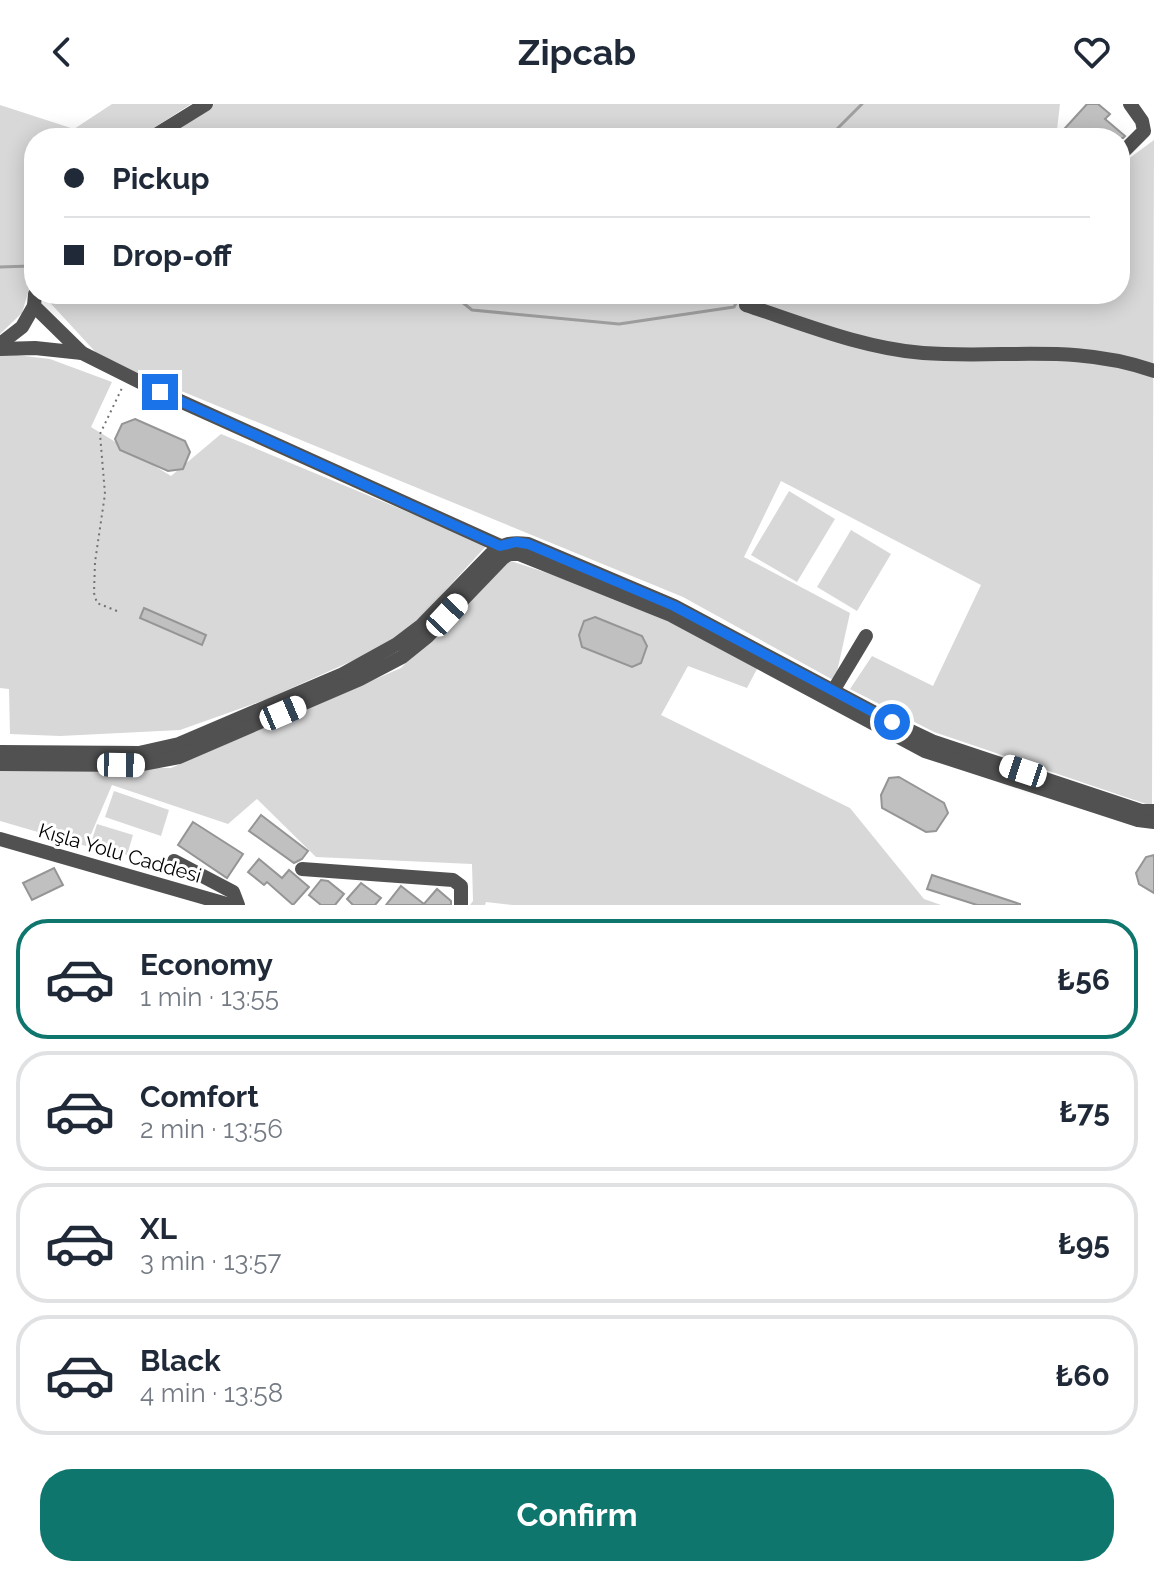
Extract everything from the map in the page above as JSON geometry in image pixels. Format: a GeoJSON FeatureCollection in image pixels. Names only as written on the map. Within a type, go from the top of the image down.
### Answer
{"type":"FeatureCollection","features":[{"type":"Feature","properties":{"kind":"street"},"geometry":{"type":"LineString","coordinates":[[167,128],[206,104]]}},
{"type":"Feature","properties":{"kind":"street"},"geometry":{"type":"LineString","coordinates":[[1130,104],[1142,121],[1144,131],[1130,145]]}},
{"type":"Feature","properties":{"kind":"street"},"geometry":{"type":"LineString","coordinates":[[0,346],[22,327],[33,304]]}},
{"type":"Feature","properties":{"kind":"street"},"geometry":{"type":"LineString","coordinates":[[39,304],[82,353]]}},
{"type":"Feature","properties":{"kind":"street"},"geometry":{"type":"LineString","coordinates":[[746,305],[856,342],[908,350],[982,355],[1078,353],[1125,361],[1154,371]]}},
{"type":"Feature","properties":{"kind":"street"},"geometry":{"type":"LineString","coordinates":[[0,346],[82,353],[500,546],[671,615],[831,695],[934,742],[1141,811],[1154,811]]}},
{"type":"Feature","properties":{"kind":"street"},"geometry":{"type":"LineString","coordinates":[[147,758],[341,675],[397,644],[422,625],[500,546],[516,542],[528,544],[674,606],[831,695],[904,741],[948,760],[1138,820],[1154,822]]}},
{"type":"Feature","properties":{"kind":"street"},"geometry":{"type":"LineString","coordinates":[[8,758],[179,757],[360,679],[402,657],[428,636],[503,558],[509,554],[519,554]]}},
{"type":"Feature","properties":{"kind":"street"},"geometry":{"type":"LineString","coordinates":[[831,695],[866,636]]}},
{"type":"Feature","properties":{"kind":"street","name":"Kışla Yolu Caddesi"},"geometry":{"type":"LineString","coordinates":[[0,839],[230,905]]}},
{"type":"Feature","properties":{"kind":"street"},"geometry":{"type":"LineString","coordinates":[[174,861],[233,892],[238,905]]}},
{"type":"Feature","properties":{"kind":"street"},"geometry":{"type":"LineString","coordinates":[[302,869],[453,880],[461,886],[461,905]]}},
{"type":"Feature","properties":{"kind":"path"},"geometry":{"type":"LineString","coordinates":[[117,611],[97,603],[94,593],[95,562],[105,494],[100,434],[128,376]]}},
{"type":"Feature","properties":{"kind":"shaded area"},"geometry":{"type":"Polygon","coordinates":[[[112,104],[191,104],[154,128],[76,128],[112,104]]]}},
{"type":"Feature","properties":{"kind":"shaded area"},"geometry":{"type":"Polygon","coordinates":[[[214,104],[1060,104],[1057,128],[178,128],[214,104]]]}},
{"type":"Feature","properties":{"kind":"shaded area"},"geometry":{"type":"Polygon","coordinates":[[[0,105],[71,128],[24,128],[25,304],[22,313],[0,334],[0,105]]]}},
{"type":"Feature","properties":{"kind":"shaded area"},"geometry":{"type":"Polygon","coordinates":[[[1154,140],[1152,806],[934,732],[850,689],[872,656],[933,686],[981,585],[781,481],[744,557],[850,613],[835,681],[683,597],[101,358],[51,304],[1130,304],[1130,158],[1154,140]]]}},
{"type":"Feature","properties":{"kind":"shaded area"},"geometry":{"type":"Polygon","coordinates":[[[0,353],[50,359],[112,382],[91,427],[171,476],[221,434],[487,545],[401,639],[267,699],[180,730],[60,736],[10,734],[9,689],[0,688],[0,353]]]}},
{"type":"Feature","properties":{"kind":"shaded area"},"geometry":{"type":"Polygon","coordinates":[[[789,491],[835,519],[797,582],[751,555],[789,491]]]}},
{"type":"Feature","properties":{"kind":"shaded area"},"geometry":{"type":"Polygon","coordinates":[[[851,530],[891,554],[857,611],[817,587],[851,530]]]}},
{"type":"Feature","properties":{"kind":"shaded area"},"geometry":{"type":"Polygon","coordinates":[[[508,560],[620,597],[758,667],[747,688],[688,666],[661,715],[850,808],[924,899],[941,905],[513,905],[486,902],[485,905],[470,905],[473,901],[472,864],[316,857],[257,799],[228,824],[112,785],[86,846],[0,821],[0,767],[171,768],[401,668],[508,560]]]}},
{"type":"Feature","properties":{"kind":"shaded area"},"geometry":{"type":"Polygon","coordinates":[[[114,791],[169,810],[161,836],[105,817],[114,791]]]}},
{"type":"Feature","properties":{"kind":"shaded area"},"geometry":{"type":"Polygon","coordinates":[[[97,824],[133,835],[127,855],[91,843],[97,824]]]}},
{"type":"Feature","properties":{"kind":"building"},"geometry":{"type":"Polygon","coordinates":[[[1087,104],[1098,104],[1110,114],[1105,119],[1116,128],[1065,128],[1087,104]]]}},
{"type":"Feature","properties":{"kind":"building"},"geometry":{"type":"Polygon","coordinates":[[[135,419],[185,441],[190,452],[183,469],[168,471],[120,450],[115,439],[122,424],[135,419]]]}},
{"type":"Feature","properties":{"kind":"building"},"geometry":{"type":"Polygon","coordinates":[[[144,608],[206,635],[202,645],[140,618],[144,608]]]}},
{"type":"Feature","properties":{"kind":"building"},"geometry":{"type":"Polygon","coordinates":[[[595,617],[642,636],[647,646],[641,663],[632,667],[582,647],[579,635],[584,621],[595,617]]]}},
{"type":"Feature","properties":{"kind":"building"},"geometry":{"type":"Polygon","coordinates":[[[899,777],[944,803],[948,813],[936,831],[926,832],[882,808],[881,795],[889,778],[899,777]]]}},
{"type":"Feature","properties":{"kind":"building"},"geometry":{"type":"Polygon","coordinates":[[[261,815],[308,851],[302,859],[294,863],[249,831],[261,815]]]}},
{"type":"Feature","properties":{"kind":"building"},"geometry":{"type":"Polygon","coordinates":[[[193,822],[243,854],[227,878],[178,845],[193,822]]]}},
{"type":"Feature","properties":{"kind":"building"},"geometry":{"type":"Polygon","coordinates":[[[1154,855],[1154,893],[1139,884],[1136,873],[1146,857],[1154,855]]]}},
{"type":"Feature","properties":{"kind":"building"},"geometry":{"type":"Polygon","coordinates":[[[259,859],[282,878],[289,870],[309,887],[293,905],[267,882],[264,885],[248,872],[259,859]]]}},
{"type":"Feature","properties":{"kind":"building"},"geometry":{"type":"Polygon","coordinates":[[[54,868],[63,885],[32,900],[23,883],[54,868]]]}},
{"type":"Feature","properties":{"kind":"building"},"geometry":{"type":"Polygon","coordinates":[[[932,875],[1020,905],[977,905],[927,889],[932,875]]]}},
{"type":"Feature","properties":{"kind":"building"},"geometry":{"type":"Polygon","coordinates":[[[321,880],[328,881],[344,894],[335,905],[321,905],[309,895],[321,880]]]}},
{"type":"Feature","properties":{"kind":"building"},"geometry":{"type":"Polygon","coordinates":[[[361,883],[381,898],[375,905],[353,905],[347,899],[361,883]]]}},
{"type":"Feature","properties":{"kind":"building"},"geometry":{"type":"Polygon","coordinates":[[[401,886],[424,904],[437,889],[451,901],[451,905],[386,905],[401,886]]]}},
{"type":"Feature","properties":{"kind":"waterway"},"geometry":{"type":"LineString","coordinates":[[838,128],[862,104]]}},
{"type":"Feature","properties":{"kind":"waterway"},"geometry":{"type":"LineString","coordinates":[[0,267],[24,266]]}},
{"type":"Feature","properties":{"kind":"waterway"},"geometry":{"type":"LineString","coordinates":[[464,304],[472,310],[619,324],[734,307],[736,304]]}},
{"type":"Feature","properties":{"kind":"route"},"geometry":{"type":"LineString","coordinates":[[160,392],[500,546],[516,542],[528,544],[674,606],[892,722]]}}]}
